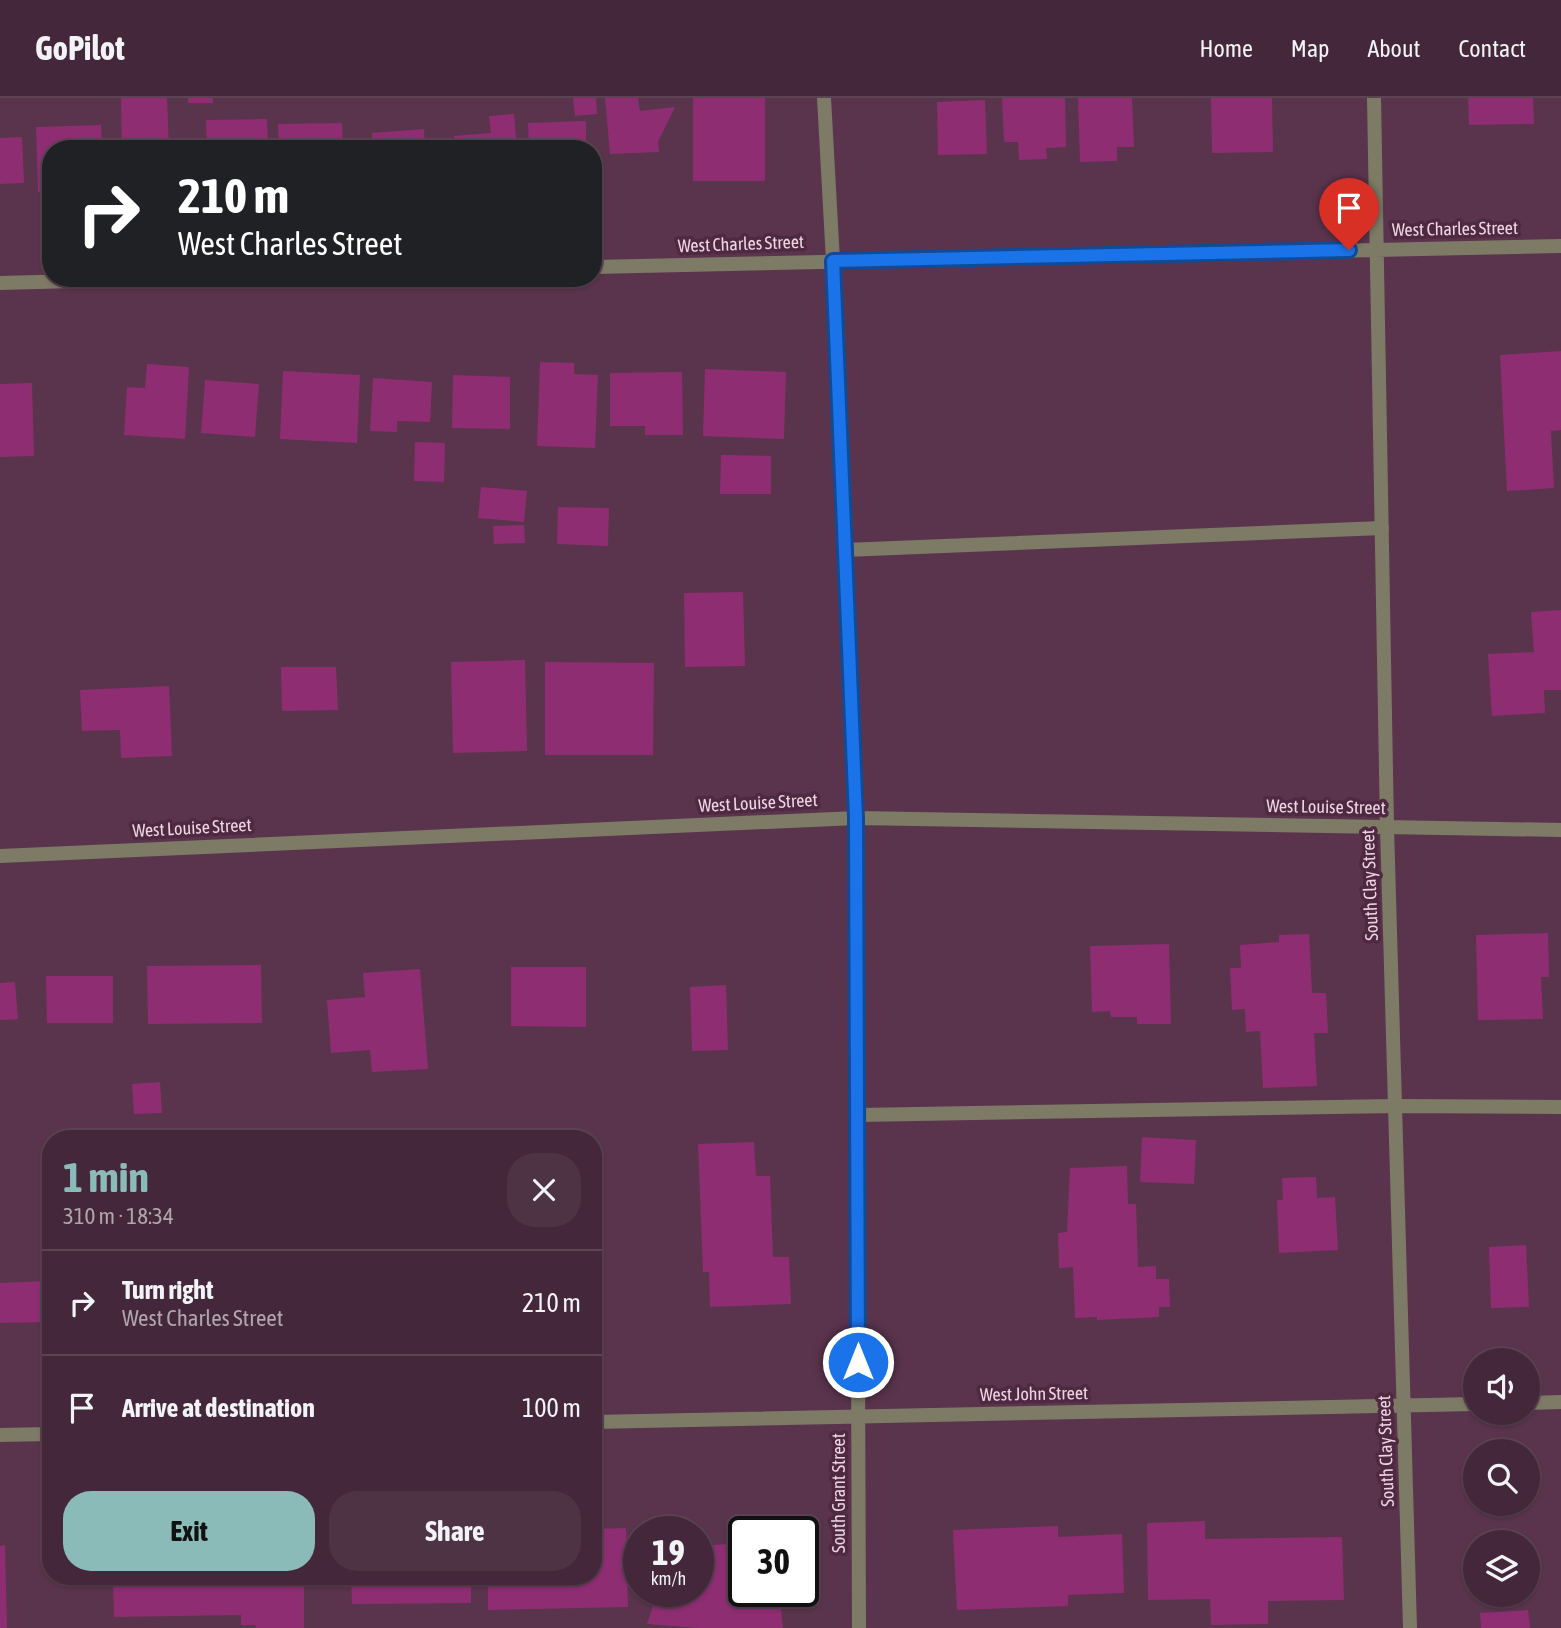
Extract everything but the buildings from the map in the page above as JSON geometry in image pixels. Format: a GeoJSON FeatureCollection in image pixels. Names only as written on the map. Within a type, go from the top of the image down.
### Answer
{"type":"FeatureCollection","features":[{"type":"Feature","properties":{"kind":"street","name":"South Grant Street"},"geometry":{"type":"LineString","coordinates":[[824,98],[856,818],[859,1628]]}},
{"type":"Feature","properties":{"kind":"street","name":"South Clay Street"},"geometry":{"type":"LineString","coordinates":[[1374,98],[1387,827],[1410,1628]]}},
{"type":"Feature","properties":{"kind":"street","name":"West Charles Street"},"geometry":{"type":"LineString","coordinates":[[602,267],[1561,246]]}},
{"type":"Feature","properties":{"kind":"street"},"geometry":{"type":"LineString","coordinates":[[0,283],[42,282]]}},
{"type":"Feature","properties":{"kind":"street"},"geometry":{"type":"LineString","coordinates":[[845,550],[1381,528]]}},
{"type":"Feature","properties":{"kind":"street","name":"West Louise Street"},"geometry":{"type":"LineString","coordinates":[[0,856],[856,818],[1561,830]]}},
{"type":"Feature","properties":{"kind":"street"},"geometry":{"type":"LineString","coordinates":[[858,1115],[1395,1106],[1561,1107]]}},
{"type":"Feature","properties":{"kind":"street"},"geometry":{"type":"LineString","coordinates":[[1540,1403],[1561,1402]]}},
{"type":"Feature","properties":{"kind":"street","name":"West John Street"},"geometry":{"type":"LineString","coordinates":[[602,1422],[1463,1404]]}},
{"type":"Feature","properties":{"kind":"street"},"geometry":{"type":"LineString","coordinates":[[0,1435],[42,1434]]}},
{"type":"Feature","properties":{"kind":"route"},"geometry":{"type":"LineString","coordinates":[[858,1362],[856,818],[833,261],[1349,250]]}}]}
